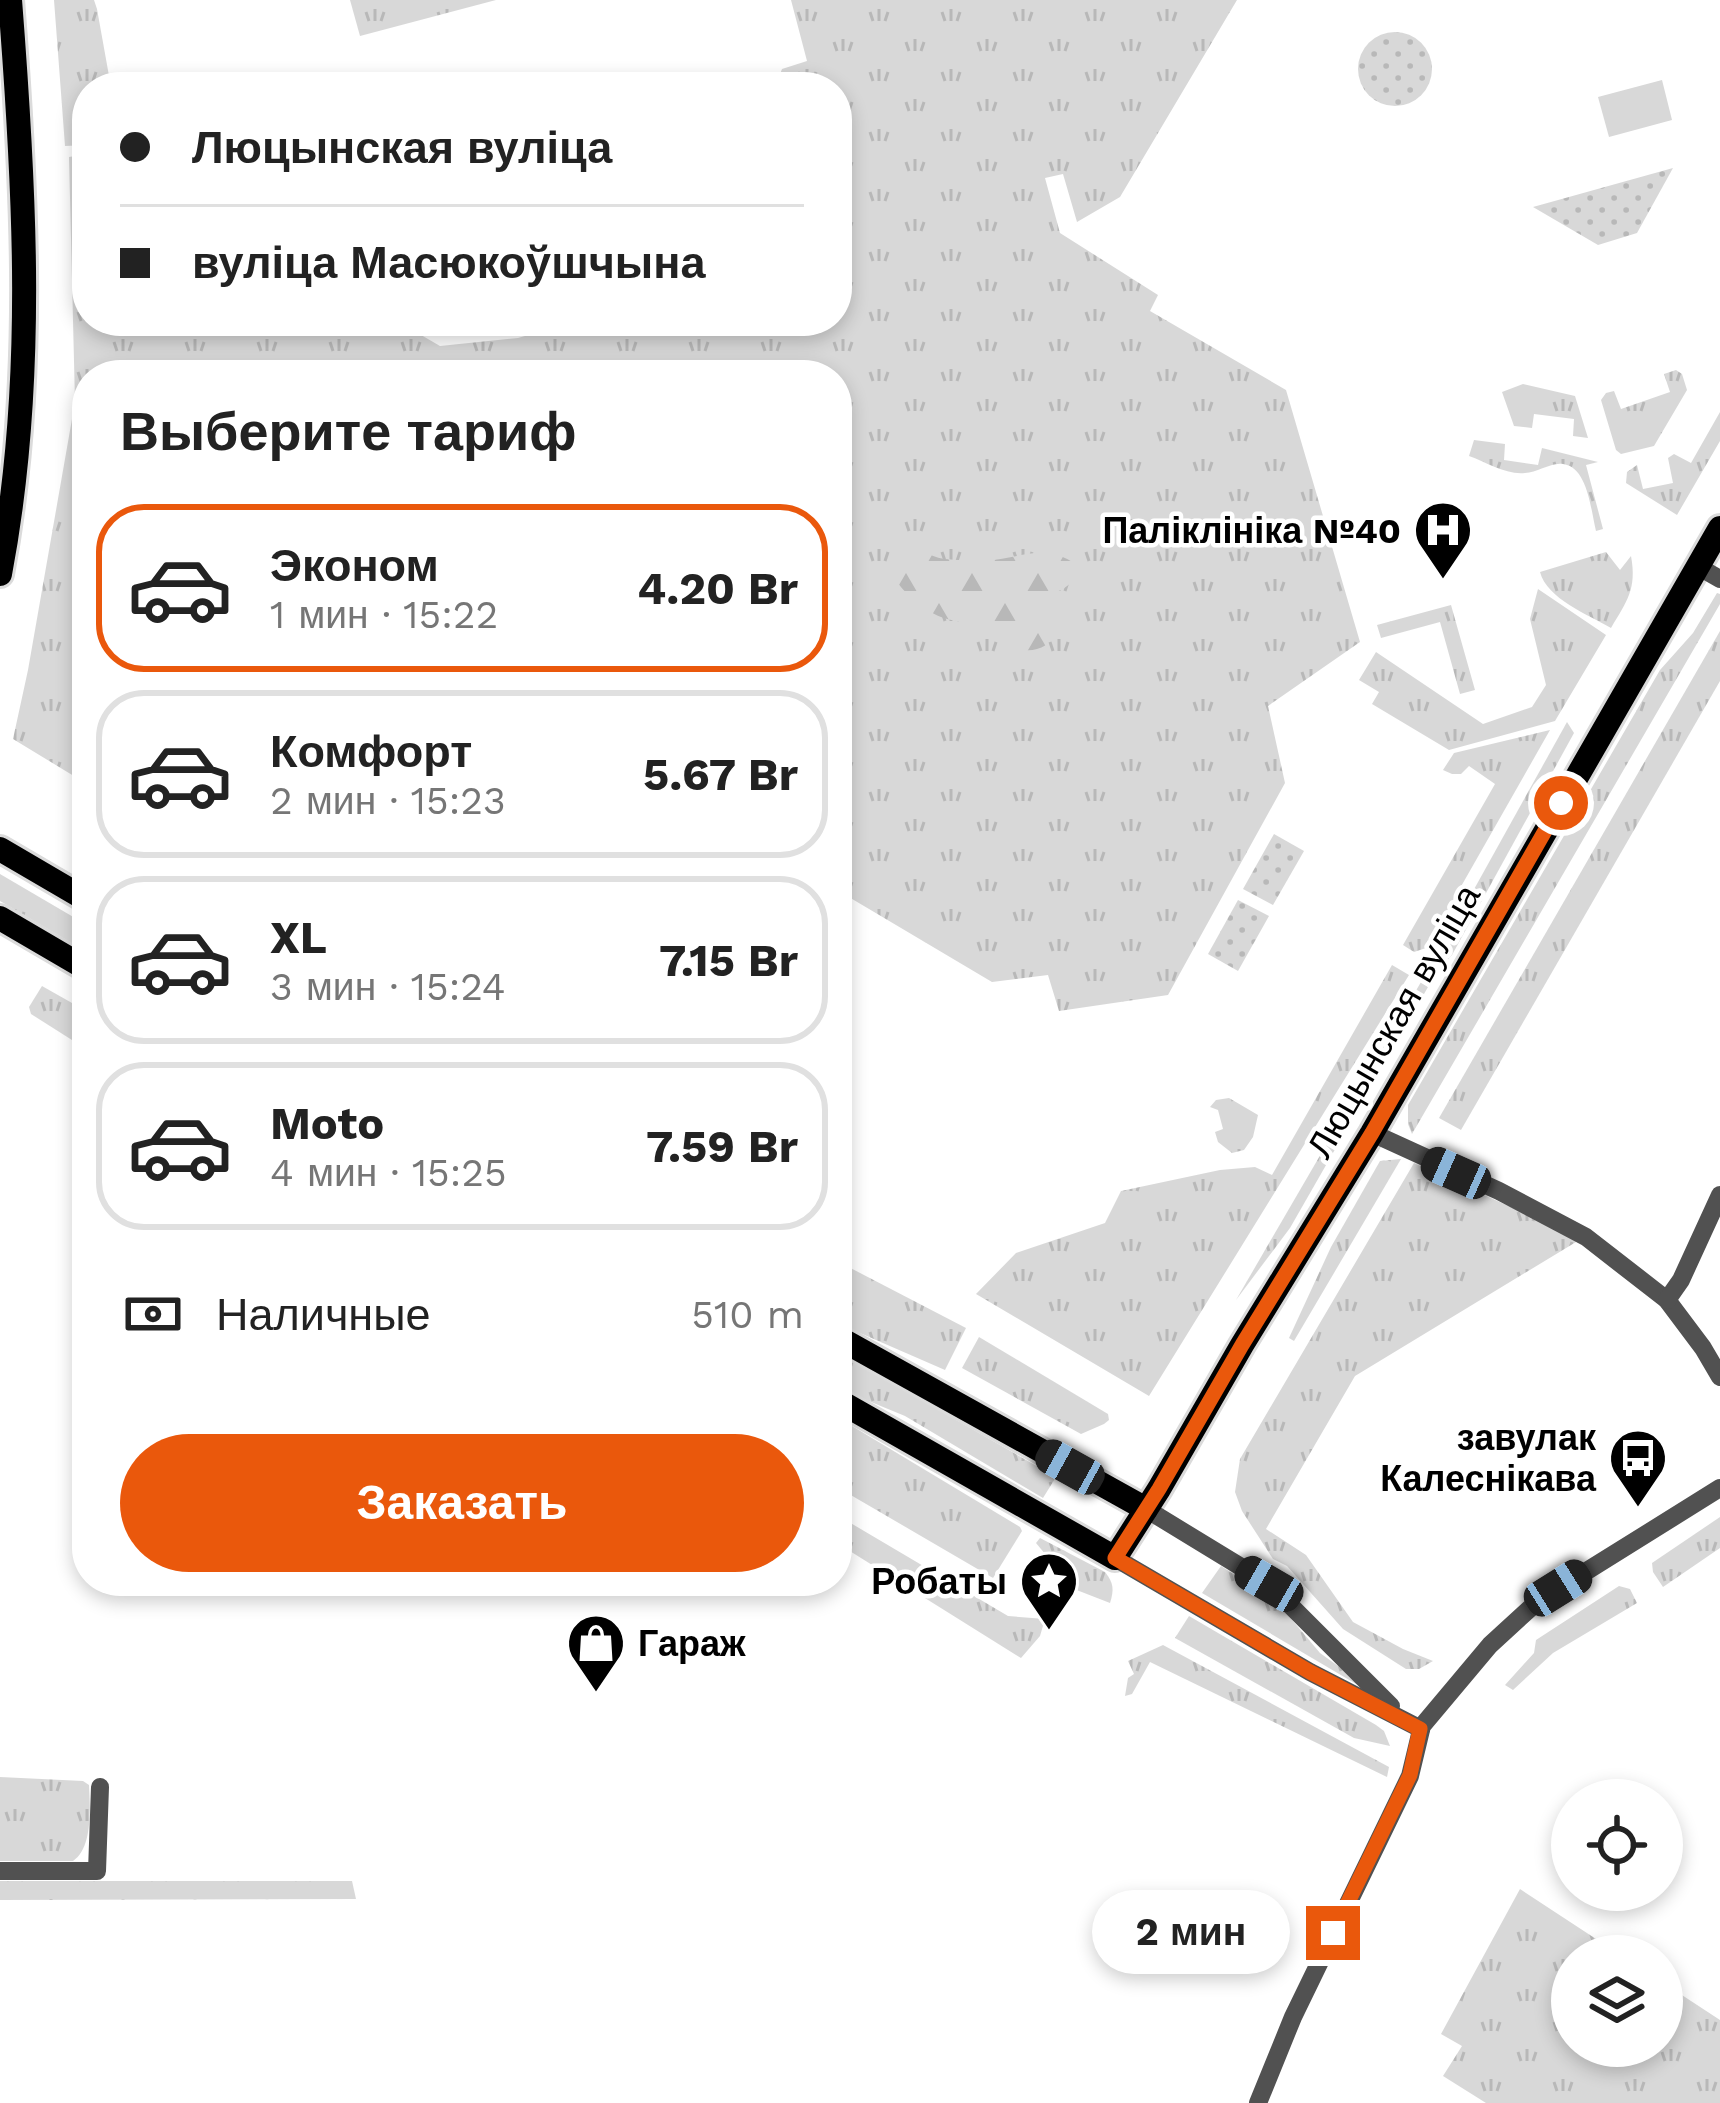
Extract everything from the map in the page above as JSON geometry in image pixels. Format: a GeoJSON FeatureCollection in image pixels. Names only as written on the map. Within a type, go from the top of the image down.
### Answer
{"type":"FeatureCollection","features":[{"type":"Feature","properties":{"kind":"main road"},"geometry":{"type":"LineString","coordinates":[[0,574],[18,443],[24,340],[23,204],[10,0]]}},
{"type":"Feature","properties":{"kind":"main road","name":"Люцынская вуліца"},"geometry":{"type":"LineString","coordinates":[[1115,1558],[1372,1133],[1445,1003],[1709,573],[1720,528]]}},
{"type":"Feature","properties":{"kind":"main road"},"geometry":{"type":"LineString","coordinates":[[0,849],[72,891]]}},
{"type":"Feature","properties":{"kind":"main road"},"geometry":{"type":"LineString","coordinates":[[0,918],[72,960]]}},
{"type":"Feature","properties":{"kind":"main road"},"geometry":{"type":"LineString","coordinates":[[852,1345],[1146,1509]]}},
{"type":"Feature","properties":{"kind":"main road"},"geometry":{"type":"LineString","coordinates":[[852,1409],[1115,1558]]}},
{"type":"Feature","properties":{"kind":"street"},"geometry":{"type":"LineString","coordinates":[[1372,1133],[1586,1237],[1667,1300],[1720,1378]]}},
{"type":"Feature","properties":{"kind":"street"},"geometry":{"type":"LineString","coordinates":[[1667,1300],[1720,1195]]}},
{"type":"Feature","properties":{"kind":"street"},"geometry":{"type":"LineString","coordinates":[[1258,2103],[1293,2018],[1410,1775],[1412,1724],[1537,1602],[1720,1488]]}},
{"type":"Feature","properties":{"kind":"street"},"geometry":{"type":"LineString","coordinates":[[1146,1509],[1269,1584],[1412,1724]]}},
{"type":"Feature","properties":{"kind":"street"},"geometry":{"type":"LineString","coordinates":[[1115,1558],[1310,1672],[1412,1724]]}},
{"type":"Feature","properties":{"kind":"street"},"geometry":{"type":"LineString","coordinates":[[0,1871],[97,1871],[100,1787]]}},
{"type":"Feature","properties":{"kind":"green space"},"geometry":{"type":"Polygon","coordinates":[[[54,0],[94,0],[108,72],[72,72],[72,146],[65,146],[54,0]]]}},
{"type":"Feature","properties":{"kind":"green space"},"geometry":{"type":"Polygon","coordinates":[[[350,0],[496,0],[360,36],[350,0]]]}},
{"type":"Feature","properties":{"kind":"green space"},"geometry":{"type":"Polygon","coordinates":[[[791,0],[1237,0],[1120,197],[1077,222],[1063,174],[1045,178],[1060,233],[1158,295],[1150,311],[1286,390],[1360,642],[1268,706],[1285,783],[1168,995],[1059,1011],[1048,975],[992,982],[852,899],[852,360],[74,360],[73,336],[423,336],[440,346],[525,336],[852,336],[852,72],[781,72],[807,61],[791,0]]]}},
{"type":"Feature","properties":{"kind":"green space"},"geometry":{"type":"Polygon","coordinates":[[[1395,32],[1421,43],[1432,69],[1421,95],[1395,106],[1369,95],[1358,69],[1369,43],[1395,32]]]}},
{"type":"Feature","properties":{"kind":"green space"},"geometry":{"type":"Polygon","coordinates":[[[1662,80],[1672,120],[1609,137],[1598,97],[1662,80]]]}},
{"type":"Feature","properties":{"kind":"green space"},"geometry":{"type":"Polygon","coordinates":[[[72,156],[72,280],[69,157],[72,156]]]}},
{"type":"Feature","properties":{"kind":"green space"},"geometry":{"type":"Polygon","coordinates":[[[1673,168],[1637,233],[1598,245],[1533,207],[1673,168]]]}},
{"type":"Feature","properties":{"kind":"green space"},"geometry":{"type":"Polygon","coordinates":[[[1676,370],[1687,390],[1654,446],[1621,454],[1601,400],[1614,391],[1621,409],[1670,392],[1664,374],[1676,370]]]}},
{"type":"Feature","properties":{"kind":"green space"},"geometry":{"type":"Polygon","coordinates":[[[1523,384],[1575,396],[1588,438],[1573,436],[1574,419],[1534,414],[1532,428],[1514,426],[1502,392],[1523,384]]]}},
{"type":"Feature","properties":{"kind":"green space"},"geometry":{"type":"Polygon","coordinates":[[[1720,412],[1720,441],[1677,515],[1626,483],[1627,472],[1637,465],[1643,489],[1673,483],[1668,458],[1674,454],[1691,463],[1720,412]]]}},
{"type":"Feature","properties":{"kind":"green space"},"geometry":{"type":"Polygon","coordinates":[[[72,419],[72,775],[13,739],[72,419]]]}},
{"type":"Feature","properties":{"kind":"green space"},"geometry":{"type":"Polygon","coordinates":[[[1474,440],[1505,444],[1504,460],[1538,465],[1542,448],[1598,462],[1586,465],[1603,529],[1596,531],[1587,491],[1571,467],[1558,464],[1525,473],[1503,470],[1469,456],[1474,440]]]}},
{"type":"Feature","properties":{"kind":"green space"},"geometry":{"type":"Polygon","coordinates":[[[900,538],[944,559],[984,561],[1048,553],[1086,572],[1041,599],[1049,622],[1046,645],[1019,649],[978,626],[933,614],[909,596],[889,565],[891,546],[900,538]]]}},
{"type":"Feature","properties":{"kind":"green space"},"geometry":{"type":"Polygon","coordinates":[[[1606,552],[1620,570],[1631,556],[1633,567],[1629,594],[1611,628],[1560,598],[1540,572],[1606,552]]]}},
{"type":"Feature","properties":{"kind":"green space"},"geometry":{"type":"Polygon","coordinates":[[[1538,589],[1606,635],[1555,721],[1449,750],[1372,704],[1379,692],[1359,680],[1376,652],[1483,724],[1532,707],[1546,685],[1530,619],[1538,589]]]}},
{"type":"Feature","properties":{"kind":"green space"},"geometry":{"type":"Polygon","coordinates":[[[1717,593],[1720,604],[1412,1134],[1408,1105],[1660,670],[1693,633],[1717,593]]]}},
{"type":"Feature","properties":{"kind":"green space"},"geometry":{"type":"Polygon","coordinates":[[[1451,605],[1475,690],[1460,694],[1440,622],[1381,638],[1377,625],[1451,605]]]}},
{"type":"Feature","properties":{"kind":"green space"},"geometry":{"type":"Polygon","coordinates":[[[1720,631],[1720,681],[1461,1130],[1439,1118],[1720,631]]]}},
{"type":"Feature","properties":{"kind":"green space"},"geometry":{"type":"Polygon","coordinates":[[[1567,722],[1574,733],[1452,955],[1444,964],[1433,963],[1567,722]]]}},
{"type":"Feature","properties":{"kind":"green space"},"geometry":{"type":"Polygon","coordinates":[[[1550,730],[1426,948],[1414,952],[1403,945],[1495,784],[1469,766],[1461,774],[1443,770],[1454,753],[1550,730]]]}},
{"type":"Feature","properties":{"kind":"green space"},"geometry":{"type":"Polygon","coordinates":[[[1274,834],[1304,851],[1273,905],[1243,889],[1274,834]]]}},
{"type":"Feature","properties":{"kind":"green space"},"geometry":{"type":"Polygon","coordinates":[[[0,874],[72,916],[72,943],[0,901],[0,874]]]}},
{"type":"Feature","properties":{"kind":"green space"},"geometry":{"type":"Polygon","coordinates":[[[1238,900],[1269,916],[1238,971],[1208,954],[1238,900]]]}},
{"type":"Feature","properties":{"kind":"green space"},"geometry":{"type":"Polygon","coordinates":[[[1392,965],[1409,975],[1149,1396],[976,1294],[1016,1253],[1105,1223],[1121,1191],[1220,1170],[1255,1167],[1272,1175],[1392,965]]]}},
{"type":"Feature","properties":{"kind":"green space"},"geometry":{"type":"Polygon","coordinates":[[[1421,982],[1428,987],[1290,1228],[1236,1300],[1421,982]]]}},
{"type":"Feature","properties":{"kind":"green space"},"geometry":{"type":"Polygon","coordinates":[[[42,986],[72,1003],[72,1040],[31,1014],[29,1007],[42,986]]]}},
{"type":"Feature","properties":{"kind":"green space"},"geometry":{"type":"Polygon","coordinates":[[[1229,1098],[1258,1115],[1253,1137],[1244,1150],[1232,1153],[1218,1142],[1215,1132],[1223,1129],[1218,1110],[1210,1107],[1216,1100],[1229,1098]]]}},
{"type":"Feature","properties":{"kind":"green space"},"geometry":{"type":"Polygon","coordinates":[[[1401,1159],[1294,1341],[1289,1338],[1331,1247],[1380,1161],[1401,1159]]]}},
{"type":"Feature","properties":{"kind":"green space"},"geometry":{"type":"Polygon","coordinates":[[[1414,1163],[1581,1239],[1355,1376],[1266,1529],[1306,1555],[1353,1622],[1433,1661],[1419,1669],[1406,1669],[1343,1629],[1287,1566],[1273,1559],[1235,1492],[1240,1459],[1414,1163]]]}},
{"type":"Feature","properties":{"kind":"green space"},"geometry":{"type":"Polygon","coordinates":[[[852,1269],[966,1328],[945,1370],[852,1330],[852,1269]]]}},
{"type":"Feature","properties":{"kind":"green space"},"geometry":{"type":"Polygon","coordinates":[[[979,1337],[1108,1414],[1109,1420],[1081,1434],[962,1368],[979,1337]]]}},
{"type":"Feature","properties":{"kind":"green space"},"geometry":{"type":"Polygon","coordinates":[[[852,1361],[1056,1477],[1043,1498],[905,1416],[852,1394],[852,1361]]]}},
{"type":"Feature","properties":{"kind":"green space"},"geometry":{"type":"Polygon","coordinates":[[[852,1426],[1020,1527],[1022,1531],[993,1578],[852,1496],[852,1426]]]}},
{"type":"Feature","properties":{"kind":"green space"},"geometry":{"type":"Polygon","coordinates":[[[1720,1517],[1720,1548],[1663,1587],[1652,1563],[1720,1517]]]}},
{"type":"Feature","properties":{"kind":"green space"},"geometry":{"type":"Polygon","coordinates":[[[852,1524],[1008,1616],[1045,1619],[1040,1636],[1021,1658],[852,1552],[852,1524]]]}},
{"type":"Feature","properties":{"kind":"green space"},"geometry":{"type":"Polygon","coordinates":[[[1040,1538],[1105,1572],[1112,1587],[1110,1603],[1074,1589],[1036,1543],[1040,1538]]]}},
{"type":"Feature","properties":{"kind":"green space"},"geometry":{"type":"Polygon","coordinates":[[[1221,1566],[1277,1602],[1320,1653],[1368,1691],[1202,1593],[1221,1566]]]}},
{"type":"Feature","properties":{"kind":"green space"},"geometry":{"type":"Polygon","coordinates":[[[1619,1586],[1630,1589],[1637,1603],[1553,1653],[1513,1690],[1505,1685],[1534,1653],[1536,1640],[1619,1586]]]}},
{"type":"Feature","properties":{"kind":"green space"},"geometry":{"type":"Polygon","coordinates":[[[1189,1616],[1376,1725],[1390,1746],[1354,1738],[1175,1638],[1189,1616]]]}},
{"type":"Feature","properties":{"kind":"green space"},"geometry":{"type":"Polygon","coordinates":[[[1163,1645],[1389,1767],[1387,1777],[1150,1662],[1132,1694],[1125,1696],[1128,1678],[1134,1674],[1128,1661],[1163,1645]]]}},
{"type":"Feature","properties":{"kind":"green space"},"geometry":{"type":"Polygon","coordinates":[[[0,1777],[89,1785],[87,1837],[73,1861],[0,1861],[0,1777]]]}},
{"type":"Feature","properties":{"kind":"green space"},"geometry":{"type":"Polygon","coordinates":[[[0,1881],[352,1881],[356,1899],[0,1900],[0,1881]]]}},
{"type":"Feature","properties":{"kind":"green space"},"geometry":{"type":"Polygon","coordinates":[[[1520,1889],[1590,1935],[1551,1935],[1551,2067],[1683,2067],[1683,1996],[1720,2020],[1720,2103],[1486,2103],[1443,2076],[1462,2046],[1441,2034],[1520,1889]]]}},
{"type":"Feature","properties":{"kind":"place","name":"Паліклініка №40"},"geometry":{"type":"Point","coordinates":[1443,581]}},
{"type":"Feature","properties":{"kind":"place","name":"завулак Калеснікава"},"geometry":{"type":"Point","coordinates":[1638,1509]}},
{"type":"Feature","properties":{"kind":"place","name":"Робаты"},"geometry":{"type":"Point","coordinates":[1049,1632]}},
{"type":"Feature","properties":{"kind":"place","name":"Гараж"},"geometry":{"type":"Point","coordinates":[596,1694]}},
{"type":"Feature","properties":{"kind":"route"},"geometry":{"type":"LineString","coordinates":[[1333,1933],[1410,1775],[1420,1729],[1310,1672],[1115,1558],[1372,1133],[1561,803]]}}]}
